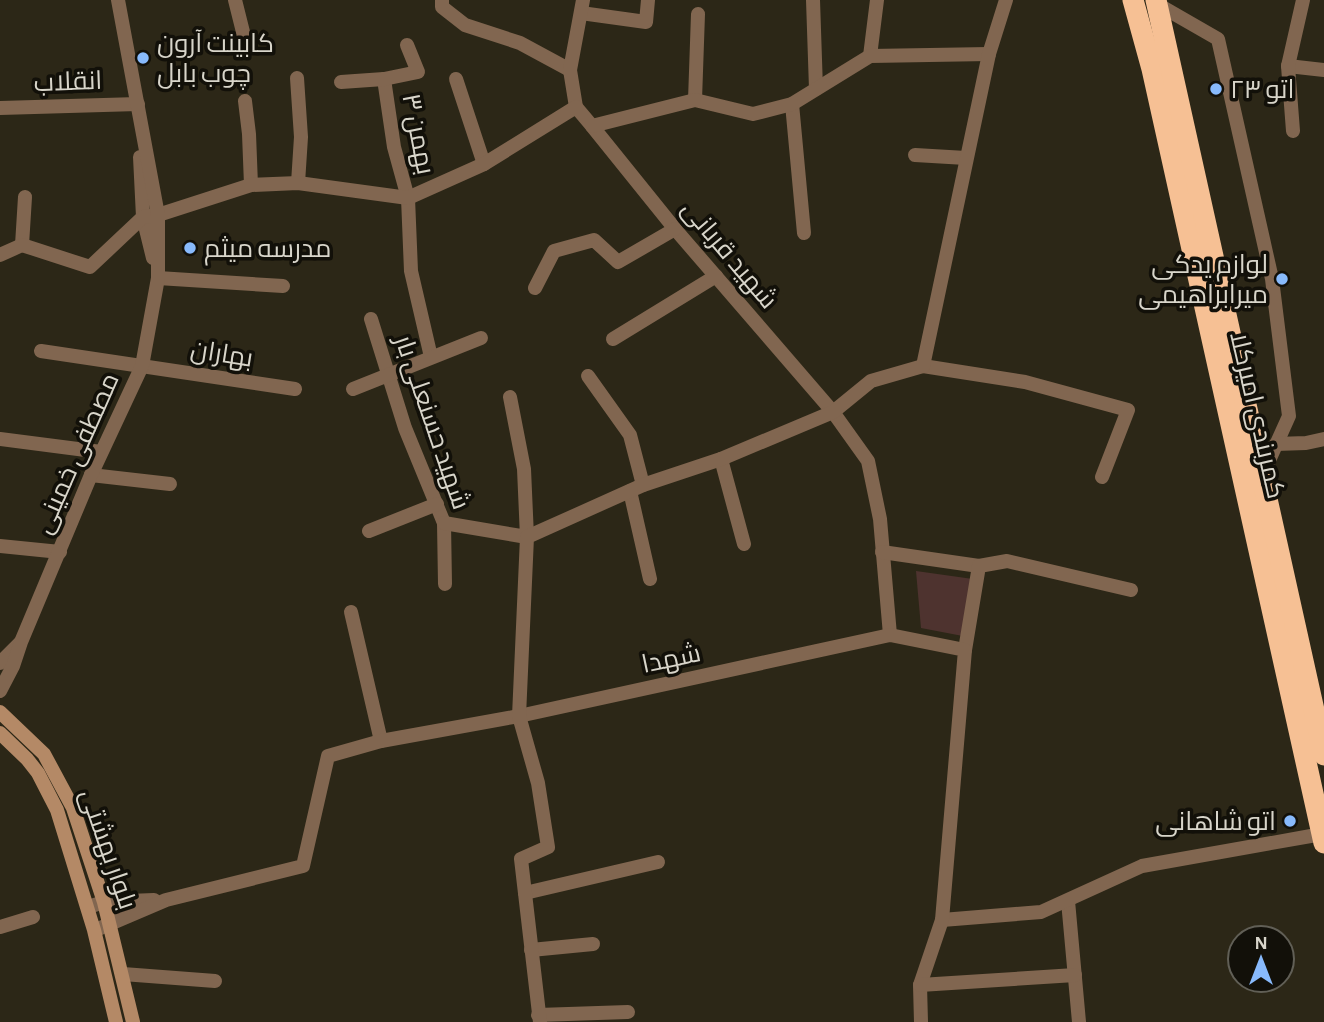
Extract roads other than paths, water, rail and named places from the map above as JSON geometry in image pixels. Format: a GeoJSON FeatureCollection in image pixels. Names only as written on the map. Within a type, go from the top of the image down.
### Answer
{"type":"FeatureCollection","features":[{"type":"Feature","properties":{"kind":"highway","name":"کمربندی امیرکلا"},"geometry":{"type":"LineString","coordinates":[[1133,0],[1152,69],[1323,838]]}},
{"type":"Feature","properties":{"kind":"highway","name":"کمربندی امیرکلا"},"geometry":{"type":"LineString","coordinates":[[1156,2],[1324,755]]}},
{"type":"Feature","properties":{"kind":"main road","name":"بلوار بهشتی"},"geometry":{"type":"LineString","coordinates":[[0,712],[44,754],[73,808],[104,902],[133,1022]]}},
{"type":"Feature","properties":{"kind":"main road","name":"بلوار بهشتی"},"geometry":{"type":"LineString","coordinates":[[0,733],[27,759],[57,810],[88,907],[117,1022]]}},
{"type":"Feature","properties":{"kind":"street","name":"مصطفی خمینی"},"geometry":{"type":"LineString","coordinates":[[0,691],[13,666],[90,475],[142,366],[158,278],[158,215],[118,0]]}},
{"type":"Feature","properties":{"kind":"street"},"geometry":{"type":"LineString","coordinates":[[235,0],[245,40]]}},
{"type":"Feature","properties":{"kind":"street"},"geometry":{"type":"LineString","coordinates":[[442,0],[442,7],[465,24],[520,43],[570,69]]}},
{"type":"Feature","properties":{"kind":"street"},"geometry":{"type":"LineString","coordinates":[[0,254],[22,245],[90,267],[142,217],[158,215],[251,185],[298,183],[408,198],[484,164],[576,107],[570,69],[582,6],[646,22],[648,0]]}},
{"type":"Feature","properties":{"kind":"street"},"geometry":{"type":"LineString","coordinates":[[813,0],[816,89]]}},
{"type":"Feature","properties":{"kind":"street"},"geometry":{"type":"LineString","coordinates":[[870,56],[877,0]]}},
{"type":"Feature","properties":{"kind":"street"},"geometry":{"type":"LineString","coordinates":[[923,366],[989,54],[1006,0]]}},
{"type":"Feature","properties":{"kind":"street"},"geometry":{"type":"LineString","coordinates":[[1293,131],[1288,65],[1303,0]]}},
{"type":"Feature","properties":{"kind":"street"},"geometry":{"type":"LineString","coordinates":[[1156,2],[1218,39],[1272,279],[1289,416],[1262,476]]}},
{"type":"Feature","properties":{"kind":"street"},"geometry":{"type":"LineString","coordinates":[[695,100],[698,14]]}},
{"type":"Feature","properties":{"kind":"street"},"geometry":{"type":"LineString","coordinates":[[341,82],[384,79],[418,72],[407,45]]}},
{"type":"Feature","properties":{"kind":"street"},"geometry":{"type":"LineString","coordinates":[[592,126],[695,100],[753,114],[792,104],[870,56],[989,54]]}},
{"type":"Feature","properties":{"kind":"street"},"geometry":{"type":"LineString","coordinates":[[1288,65],[1324,70]]}},
{"type":"Feature","properties":{"kind":"street"},"geometry":{"type":"LineString","coordinates":[[297,78],[301,137],[298,183]]}},
{"type":"Feature","properties":{"kind":"street","name":"بهمن ۳"},"geometry":{"type":"LineString","coordinates":[[384,79],[394,147],[408,198],[411,271],[431,357]]}},
{"type":"Feature","properties":{"kind":"street"},"geometry":{"type":"LineString","coordinates":[[456,79],[484,164]]}},
{"type":"Feature","properties":{"kind":"street"},"geometry":{"type":"LineString","coordinates":[[245,101],[251,185]]}},
{"type":"Feature","properties":{"kind":"street","name":"مصطفی خمینی"},"geometry":{"type":"LineString","coordinates":[[138,104],[142,217],[158,278]]}},
{"type":"Feature","properties":{"kind":"street","name":"انقلاب"},"geometry":{"type":"LineString","coordinates":[[0,108],[138,104]]}},
{"type":"Feature","properties":{"kind":"street"},"geometry":{"type":"LineString","coordinates":[[792,104],[804,233]]}},
{"type":"Feature","properties":{"kind":"street","name":"شهید قربانی"},"geometry":{"type":"LineString","coordinates":[[576,107],[676,229],[833,412],[867,461],[880,519],[890,635]]}},
{"type":"Feature","properties":{"kind":"street"},"geometry":{"type":"LineString","coordinates":[[915,155],[966,158]]}},
{"type":"Feature","properties":{"kind":"street"},"geometry":{"type":"LineString","coordinates":[[22,245],[25,197]]}},
{"type":"Feature","properties":{"kind":"street"},"geometry":{"type":"LineString","coordinates":[[535,288],[554,251],[593,240],[618,262],[676,229]]}},
{"type":"Feature","properties":{"kind":"street"},"geometry":{"type":"LineString","coordinates":[[613,339],[716,276]]}},
{"type":"Feature","properties":{"kind":"street"},"geometry":{"type":"LineString","coordinates":[[158,278],[283,286]]}},
{"type":"Feature","properties":{"kind":"street","name":"شهید حسنعلی بار"},"geometry":{"type":"LineString","coordinates":[[371,319],[405,428],[444,523],[445,584]]}},
{"type":"Feature","properties":{"kind":"street"},"geometry":{"type":"LineString","coordinates":[[353,388],[481,338]]}},
{"type":"Feature","properties":{"kind":"street","name":"بهاران"},"geometry":{"type":"LineString","coordinates":[[41,351],[295,389]]}},
{"type":"Feature","properties":{"kind":"street"},"geometry":{"type":"LineString","coordinates":[[444,523],[527,537],[636,488],[720,459],[833,412],[871,381],[923,366],[1024,382],[1128,410],[1102,477]]}},
{"type":"Feature","properties":{"kind":"street"},"geometry":{"type":"LineString","coordinates":[[588,376],[630,435],[650,579]]}},
{"type":"Feature","properties":{"kind":"street"},"geometry":{"type":"LineString","coordinates":[[510,397],[524,469],[527,537],[519,716],[538,783],[548,847],[521,859],[539,1019],[628,1012]]}},
{"type":"Feature","properties":{"kind":"street"},"geometry":{"type":"LineString","coordinates":[[0,439],[101,452]]}},
{"type":"Feature","properties":{"kind":"street"},"geometry":{"type":"LineString","coordinates":[[1276,444],[1306,443],[1324,439]]}},
{"type":"Feature","properties":{"kind":"street"},"geometry":{"type":"LineString","coordinates":[[720,459],[744,544]]}},
{"type":"Feature","properties":{"kind":"street"},"geometry":{"type":"LineString","coordinates":[[90,475],[170,484]]}},
{"type":"Feature","properties":{"kind":"street"},"geometry":{"type":"LineString","coordinates":[[369,531],[437,505]]}},
{"type":"Feature","properties":{"kind":"street"},"geometry":{"type":"LineString","coordinates":[[0,546],[60,552]]}},
{"type":"Feature","properties":{"kind":"street"},"geometry":{"type":"LineString","coordinates":[[882,552],[979,566],[1007,561],[1131,590]]}},
{"type":"Feature","properties":{"kind":"street"},"geometry":{"type":"LineString","coordinates":[[921,1022],[920,985],[942,919],[965,650],[979,566]]}},
{"type":"Feature","properties":{"kind":"street"},"geometry":{"type":"LineString","coordinates":[[351,612],[382,741]]}},
{"type":"Feature","properties":{"kind":"street","name":"شهدا"},"geometry":{"type":"LineString","coordinates":[[94,930],[166,900],[303,866],[328,756],[382,741],[519,716],[890,635],[965,650]]}},
{"type":"Feature","properties":{"kind":"street","name":"مصطفی خمینی"},"geometry":{"type":"LineString","coordinates":[[0,663],[21,642]]}},
{"type":"Feature","properties":{"kind":"street"},"geometry":{"type":"LineString","coordinates":[[942,919],[1041,912],[1142,866],[1323,838]]}},
{"type":"Feature","properties":{"kind":"street"},"geometry":{"type":"LineString","coordinates":[[525,893],[657,862]]}},
{"type":"Feature","properties":{"kind":"street"},"geometry":{"type":"LineString","coordinates":[[88,907],[104,902],[166,900]]}},
{"type":"Feature","properties":{"kind":"street"},"geometry":{"type":"LineString","coordinates":[[1068,901],[1079,1022]]}},
{"type":"Feature","properties":{"kind":"street"},"geometry":{"type":"LineString","coordinates":[[0,927],[33,917]]}},
{"type":"Feature","properties":{"kind":"street"},"geometry":{"type":"LineString","coordinates":[[531,950],[593,944]]}},
{"type":"Feature","properties":{"kind":"street"},"geometry":{"type":"LineString","coordinates":[[123,974],[215,981]]}},
{"type":"Feature","properties":{"kind":"street"},"geometry":{"type":"LineString","coordinates":[[920,985],[1075,975]]}},
{"type":"Feature","properties":{"kind":"place","name":"کابینت آرون چوب بابل"},"geometry":{"type":"Point","coordinates":[143,58]}},
{"type":"Feature","properties":{"kind":"place","name":"اتو ۲۳"},"geometry":{"type":"Point","coordinates":[1216,89]}},
{"type":"Feature","properties":{"kind":"place","name":"مدرسه میثم"},"geometry":{"type":"Point","coordinates":[190,248]}},
{"type":"Feature","properties":{"kind":"place","name":"لوازم یدکی میرابراهیمی"},"geometry":{"type":"Point","coordinates":[1282,279]}},
{"type":"Feature","properties":{"kind":"place","name":"اتو شاهانی"},"geometry":{"type":"Point","coordinates":[1290,821]}}]}
